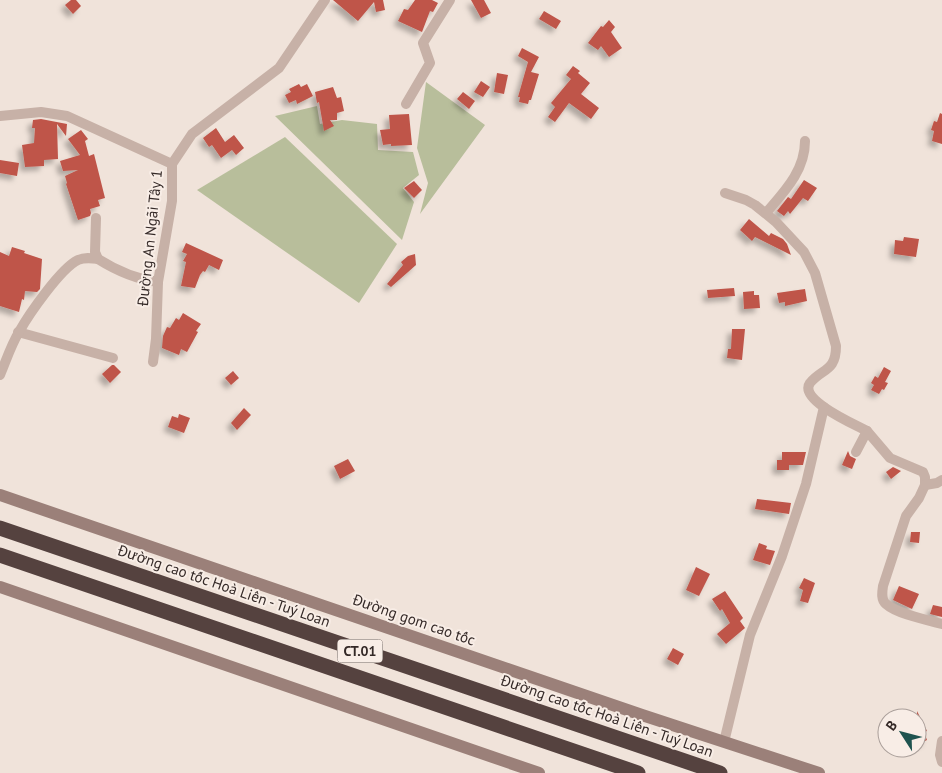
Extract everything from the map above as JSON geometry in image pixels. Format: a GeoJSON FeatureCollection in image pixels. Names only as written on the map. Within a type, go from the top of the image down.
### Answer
{"type":"FeatureCollection","features":[{"type":"Feature","properties":{"kind":"highway","name":"Đường cao tốc Hoà Liên - Tuý Loan"},"geometry":{"type":"LineString","coordinates":[[0,528],[720,773]]}},
{"type":"Feature","properties":{"kind":"highway","name":"CT.01"},"geometry":{"type":"LineString","coordinates":[[0,555],[638,773]]}},
{"type":"Feature","properties":{"kind":"main road","name":"Đường gom cao tốc"},"geometry":{"type":"LineString","coordinates":[[0,495],[818,773]]}},
{"type":"Feature","properties":{"kind":"main road"},"geometry":{"type":"LineString","coordinates":[[0,588],[539,773]]}},
{"type":"Feature","properties":{"kind":"street","name":"Đường An Ngãi Tây 1"},"geometry":{"type":"LineString","coordinates":[[153,362],[156,339],[158,282],[172,201],[172,164],[192,134],[279,68],[324,0]]}},
{"type":"Feature","properties":{"kind":"street"},"geometry":{"type":"LineString","coordinates":[[406,104],[430,63],[424,42],[450,0]]}},
{"type":"Feature","properties":{"kind":"street"},"geometry":{"type":"LineString","coordinates":[[0,116],[41,112],[67,116],[172,164]]}},
{"type":"Feature","properties":{"kind":"street"},"geometry":{"type":"LineString","coordinates":[[766,213],[782,195],[800,168],[805,141]]}},
{"type":"Feature","properties":{"kind":"street"},"geometry":{"type":"LineString","coordinates":[[725,193],[746,200],[766,213],[804,252],[813,266],[836,346],[836,352],[830,366],[810,384],[809,390],[813,397],[824,408],[866,431],[890,458],[923,472],[925,485],[906,516],[881,595],[886,604],[904,613],[942,624]]}},
{"type":"Feature","properties":{"kind":"street"},"geometry":{"type":"LineString","coordinates":[[96,218],[96,252],[98,259]]}},
{"type":"Feature","properties":{"kind":"street"},"geometry":{"type":"LineString","coordinates":[[0,374],[18,332],[50,289],[72,264],[87,258],[98,259],[122,273],[158,282]]}},
{"type":"Feature","properties":{"kind":"street"},"geometry":{"type":"LineString","coordinates":[[18,332],[113,358]]}},
{"type":"Feature","properties":{"kind":"street"},"geometry":{"type":"LineString","coordinates":[[724,742],[750,635],[782,556],[806,484],[824,408]]}},
{"type":"Feature","properties":{"kind":"street"},"geometry":{"type":"LineString","coordinates":[[856,452],[866,431]]}},
{"type":"Feature","properties":{"kind":"street"},"geometry":{"type":"LineString","coordinates":[[925,485],[942,480]]}},
{"type":"Feature","properties":{"kind":"street"},"geometry":{"type":"LineString","coordinates":[[942,740],[940,756],[942,762]]}},
{"type":"Feature","properties":{"kind":"green space"},"geometry":{"type":"Polygon","coordinates":[[[426,82],[485,125],[420,214],[428,183],[417,148],[426,82]]]}},
{"type":"Feature","properties":{"kind":"green space"},"geometry":{"type":"Polygon","coordinates":[[[317,106],[320,124],[342,120],[377,124],[378,150],[413,152],[419,175],[403,188],[414,202],[402,240],[275,116],[317,106]]]}},
{"type":"Feature","properties":{"kind":"green space"},"geometry":{"type":"Polygon","coordinates":[[[285,137],[397,244],[359,303],[197,190],[285,137]]]}},
{"type":"Feature","properties":{"kind":"building"},"geometry":{"type":"Polygon","coordinates":[[[71,0],[76,0],[81,6],[73,14],[65,5],[71,0]]]}},
{"type":"Feature","properties":{"kind":"building"},"geometry":{"type":"Polygon","coordinates":[[[333,0],[383,0],[385,10],[376,12],[374,2],[358,21],[333,0]]]}},
{"type":"Feature","properties":{"kind":"building"},"geometry":{"type":"Polygon","coordinates":[[[415,0],[432,0],[438,3],[433,12],[430,11],[422,32],[398,21],[404,9],[408,10],[415,0]]]}},
{"type":"Feature","properties":{"kind":"building"},"geometry":{"type":"Polygon","coordinates":[[[471,0],[484,0],[491,13],[481,18],[471,0]]]}},
{"type":"Feature","properties":{"kind":"building"},"geometry":{"type":"Polygon","coordinates":[[[544,11],[561,21],[556,29],[539,19],[544,11]]]}},
{"type":"Feature","properties":{"kind":"building"},"geometry":{"type":"Polygon","coordinates":[[[609,20],[615,27],[611,32],[622,48],[609,57],[601,46],[598,50],[588,43],[601,26],[603,27],[609,20]]]}},
{"type":"Feature","properties":{"kind":"building"},"geometry":{"type":"Polygon","coordinates":[[[522,48],[539,57],[531,72],[539,74],[528,104],[519,102],[520,97],[518,97],[528,62],[518,56],[522,48]]]}},
{"type":"Feature","properties":{"kind":"building"},"geometry":{"type":"Polygon","coordinates":[[[573,66],[590,83],[581,94],[599,108],[591,119],[569,103],[555,122],[548,117],[555,107],[551,103],[571,79],[566,75],[573,66]]]}},
{"type":"Feature","properties":{"kind":"building"},"geometry":{"type":"Polygon","coordinates":[[[497,73],[508,75],[504,94],[494,92],[497,73]]]}},
{"type":"Feature","properties":{"kind":"building"},"geometry":{"type":"Polygon","coordinates":[[[481,81],[490,87],[483,97],[474,92],[481,81]]]}},
{"type":"Feature","properties":{"kind":"building"},"geometry":{"type":"Polygon","coordinates":[[[299,84],[301,87],[307,84],[313,96],[297,104],[296,100],[289,103],[285,95],[291,92],[289,89],[299,84]]]}},
{"type":"Feature","properties":{"kind":"building"},"geometry":{"type":"Polygon","coordinates":[[[333,87],[337,98],[341,97],[344,111],[337,113],[337,120],[330,120],[334,126],[324,131],[319,102],[317,103],[315,92],[333,87]]]}},
{"type":"Feature","properties":{"kind":"building"},"geometry":{"type":"Polygon","coordinates":[[[463,92],[475,101],[469,109],[457,99],[463,92]]]}},
{"type":"Feature","properties":{"kind":"building"},"geometry":{"type":"Polygon","coordinates":[[[940,113],[942,114],[942,144],[932,141],[934,131],[931,130],[934,121],[937,122],[940,113]]]}},
{"type":"Feature","properties":{"kind":"building"},"geometry":{"type":"Polygon","coordinates":[[[409,114],[412,145],[383,145],[380,130],[390,129],[389,115],[409,114]]]}},
{"type":"Feature","properties":{"kind":"building"},"geometry":{"type":"Polygon","coordinates":[[[41,119],[67,124],[66,136],[57,124],[58,159],[44,160],[44,166],[25,167],[22,145],[34,143],[35,128],[32,128],[33,120],[41,119]]]}},
{"type":"Feature","properties":{"kind":"building"},"geometry":{"type":"Polygon","coordinates":[[[216,128],[225,142],[234,135],[244,148],[236,155],[232,150],[221,158],[212,145],[209,147],[203,138],[216,128]]]}},
{"type":"Feature","properties":{"kind":"building"},"geometry":{"type":"Polygon","coordinates":[[[81,130],[88,139],[85,141],[89,156],[94,154],[105,198],[98,200],[100,206],[90,209],[90,216],[78,220],[65,176],[78,170],[63,171],[60,161],[80,155],[68,139],[81,130]]]}},
{"type":"Feature","properties":{"kind":"building"},"geometry":{"type":"Polygon","coordinates":[[[0,160],[19,163],[17,176],[0,173],[0,160]]]}},
{"type":"Feature","properties":{"kind":"building"},"geometry":{"type":"Polygon","coordinates":[[[804,180],[817,188],[808,201],[803,198],[790,214],[788,211],[784,216],[777,211],[788,197],[791,199],[804,180]]]}},
{"type":"Feature","properties":{"kind":"building"},"geometry":{"type":"Polygon","coordinates":[[[414,181],[422,190],[414,198],[404,188],[414,181]]]}},
{"type":"Feature","properties":{"kind":"building"},"geometry":{"type":"Polygon","coordinates":[[[749,219],[769,236],[771,233],[783,239],[791,255],[755,237],[752,241],[740,230],[749,219]]]}},
{"type":"Feature","properties":{"kind":"building"},"geometry":{"type":"Polygon","coordinates":[[[904,237],[919,239],[916,257],[894,254],[895,240],[903,241],[904,237]]]}},
{"type":"Feature","properties":{"kind":"building"},"geometry":{"type":"Polygon","coordinates":[[[186,243],[223,260],[219,270],[209,265],[205,272],[203,271],[195,288],[181,286],[186,262],[183,261],[187,254],[182,252],[186,243]]]}},
{"type":"Feature","properties":{"kind":"building"},"geometry":{"type":"Polygon","coordinates":[[[12,247],[42,259],[40,289],[37,292],[25,291],[24,300],[22,299],[19,312],[0,306],[0,252],[9,256],[12,247]]]}},
{"type":"Feature","properties":{"kind":"building"},"geometry":{"type":"Polygon","coordinates":[[[415,254],[416,265],[391,287],[387,284],[403,265],[401,262],[408,256],[415,254]]]}},
{"type":"Feature","properties":{"kind":"building"},"geometry":{"type":"Polygon","coordinates":[[[734,288],[735,296],[708,298],[707,290],[734,288]]]}},
{"type":"Feature","properties":{"kind":"building"},"geometry":{"type":"Polygon","coordinates":[[[805,289],[807,301],[785,306],[785,302],[779,303],[777,293],[805,289]]]}},
{"type":"Feature","properties":{"kind":"building"},"geometry":{"type":"Polygon","coordinates":[[[754,291],[754,295],[759,295],[760,308],[744,309],[743,292],[754,291]]]}},
{"type":"Feature","properties":{"kind":"building"},"geometry":{"type":"Polygon","coordinates":[[[183,313],[201,324],[187,352],[181,349],[179,355],[162,348],[163,336],[167,327],[170,328],[176,318],[179,320],[183,313]]]}},
{"type":"Feature","properties":{"kind":"building"},"geometry":{"type":"Polygon","coordinates":[[[732,329],[745,329],[742,360],[727,358],[728,349],[731,349],[732,329]]]}},
{"type":"Feature","properties":{"kind":"building"},"geometry":{"type":"Polygon","coordinates":[[[112,365],[121,372],[110,383],[102,374],[112,365]]]}},
{"type":"Feature","properties":{"kind":"building"},"geometry":{"type":"Polygon","coordinates":[[[884,367],[891,371],[885,382],[888,383],[879,394],[871,390],[874,385],[871,383],[875,376],[878,378],[884,367]]]}},
{"type":"Feature","properties":{"kind":"building"},"geometry":{"type":"Polygon","coordinates":[[[233,371],[239,378],[231,385],[225,378],[233,371]]]}},
{"type":"Feature","properties":{"kind":"building"},"geometry":{"type":"Polygon","coordinates":[[[244,408],[251,415],[237,430],[231,423],[244,408]]]}},
{"type":"Feature","properties":{"kind":"building"},"geometry":{"type":"Polygon","coordinates":[[[179,414],[190,418],[184,433],[168,427],[172,416],[178,418],[179,414]]]}},
{"type":"Feature","properties":{"kind":"building"},"geometry":{"type":"Polygon","coordinates":[[[848,451],[850,456],[856,459],[852,469],[842,465],[848,451]]]}},
{"type":"Feature","properties":{"kind":"building"},"geometry":{"type":"Polygon","coordinates":[[[782,452],[806,452],[803,465],[789,465],[789,470],[777,470],[777,460],[782,460],[782,452]]]}},
{"type":"Feature","properties":{"kind":"building"},"geometry":{"type":"Polygon","coordinates":[[[348,459],[355,471],[340,479],[334,466],[348,459]]]}},
{"type":"Feature","properties":{"kind":"building"},"geometry":{"type":"Polygon","coordinates":[[[893,467],[901,471],[891,479],[886,472],[893,467]]]}},
{"type":"Feature","properties":{"kind":"building"},"geometry":{"type":"Polygon","coordinates":[[[757,499],[791,503],[789,514],[755,509],[757,499]]]}},
{"type":"Feature","properties":{"kind":"building"},"geometry":{"type":"Polygon","coordinates":[[[911,532],[920,532],[919,543],[910,542],[911,532]]]}},
{"type":"Feature","properties":{"kind":"building"},"geometry":{"type":"Polygon","coordinates":[[[759,543],[767,546],[766,549],[775,551],[770,565],[753,560],[759,543]]]}},
{"type":"Feature","properties":{"kind":"building"},"geometry":{"type":"Polygon","coordinates":[[[696,567],[710,574],[699,596],[686,590],[696,567]]]}},
{"type":"Feature","properties":{"kind":"building"},"geometry":{"type":"Polygon","coordinates":[[[804,578],[815,583],[808,603],[800,601],[803,590],[799,588],[804,578]]]}},
{"type":"Feature","properties":{"kind":"building"},"geometry":{"type":"Polygon","coordinates":[[[899,586],[919,594],[912,609],[893,600],[899,586]]]}},
{"type":"Feature","properties":{"kind":"building"},"geometry":{"type":"Polygon","coordinates":[[[725,591],[743,618],[740,621],[745,628],[726,644],[717,634],[730,623],[722,609],[720,611],[712,599],[725,591]]]}},
{"type":"Feature","properties":{"kind":"building"},"geometry":{"type":"Polygon","coordinates":[[[933,605],[942,607],[942,617],[930,614],[933,605]]]}},
{"type":"Feature","properties":{"kind":"building"},"geometry":{"type":"Polygon","coordinates":[[[673,648],[684,654],[678,665],[667,659],[673,648]]]}}]}
